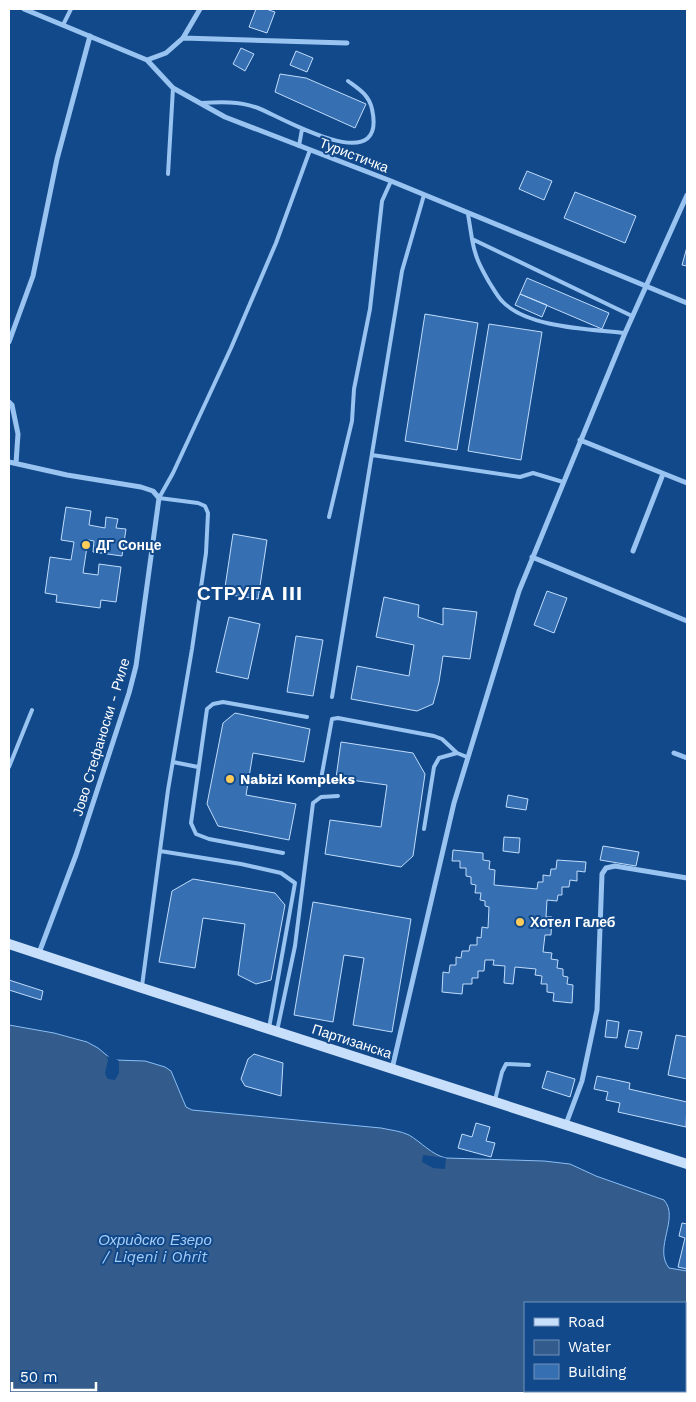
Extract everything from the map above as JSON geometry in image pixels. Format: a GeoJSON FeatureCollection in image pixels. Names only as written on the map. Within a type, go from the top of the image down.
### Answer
{"type":"FeatureCollection","features":[{"type":"Feature","properties":{"kind":"main road","name":"Партизанска"},"geometry":{"type":"LineString","coordinates":[[9,944],[687,1164]]}},
{"type":"Feature","properties":{"kind":"street","name":"Туристичка"},"geometry":{"type":"LineString","coordinates":[[24,9],[147,60],[173,88],[225,117],[390,181],[687,303]]}},
{"type":"Feature","properties":{"kind":"street"},"geometry":{"type":"LineString","coordinates":[[147,60],[166,53],[183,38],[200,9]]}},
{"type":"Feature","properties":{"kind":"street"},"geometry":{"type":"LineString","coordinates":[[9,342],[33,276],[57,159],[90,36]]}},
{"type":"Feature","properties":{"kind":"street"},"geometry":{"type":"LineString","coordinates":[[183,38],[347,43]]}},
{"type":"Feature","properties":{"kind":"street"},"geometry":{"type":"LineString","coordinates":[[392,1069],[454,803],[519,591],[624,333],[687,195]]}},
{"type":"Feature","properties":{"kind":"street"},"geometry":{"type":"LineString","coordinates":[[9,402],[12,405],[18,434],[16,463]]}},
{"type":"Feature","properties":{"kind":"street"},"geometry":{"type":"LineString","coordinates":[[580,440],[687,483]]}},
{"type":"Feature","properties":{"kind":"street"},"geometry":{"type":"LineString","coordinates":[[9,462],[67,475],[141,487],[153,491],[159,498]]}},
{"type":"Feature","properties":{"kind":"street"},"geometry":{"type":"LineString","coordinates":[[633,551],[663,474]]}},
{"type":"Feature","properties":{"kind":"street","name":"Јово Стефаноски - Риле"},"geometry":{"type":"LineString","coordinates":[[39,953],[76,855],[136,666],[159,498]]}},
{"type":"Feature","properties":{"kind":"street"},"geometry":{"type":"LineString","coordinates":[[532,557],[687,620]]}},
{"type":"Feature","properties":{"kind":"street"},"geometry":{"type":"LineString","coordinates":[[674,752],[687,758]]}},
{"type":"Feature","properties":{"kind":"street"},"geometry":{"type":"LineString","coordinates":[[565,1125],[582,1081],[597,1010],[602,874],[606,868],[615,866],[687,878]]}},
{"type":"Feature","properties":{"kind":"lane"},"geometry":{"type":"LineString","coordinates":[[63,25],[71,9]]}},
{"type":"Feature","properties":{"kind":"lane"},"geometry":{"type":"LineString","coordinates":[[199,103],[222,101],[256,107],[302,129],[329,139],[358,143],[366,140],[373,125],[372,110],[365,93],[348,81]]}},
{"type":"Feature","properties":{"kind":"lane"},"geometry":{"type":"LineString","coordinates":[[168,174],[173,88]]}},
{"type":"Feature","properties":{"kind":"lane"},"geometry":{"type":"LineString","coordinates":[[299,146],[302,129]]}},
{"type":"Feature","properties":{"kind":"lane"},"geometry":{"type":"LineString","coordinates":[[142,988],[173,762],[206,553],[208,512],[205,506],[198,503],[159,498],[173,473],[254,296],[276,243],[310,150]]}},
{"type":"Feature","properties":{"kind":"lane"},"geometry":{"type":"LineString","coordinates":[[329,517],[352,421],[354,389],[370,309],[382,201],[390,181]]}},
{"type":"Feature","properties":{"kind":"lane"},"geometry":{"type":"LineString","coordinates":[[332,697],[402,271],[424,195]]}},
{"type":"Feature","properties":{"kind":"lane"},"geometry":{"type":"LineString","coordinates":[[468,214],[477,262],[502,301],[508,306],[523,315],[549,324],[624,333]]}},
{"type":"Feature","properties":{"kind":"lane"},"geometry":{"type":"LineString","coordinates":[[472,239],[632,316]]}},
{"type":"Feature","properties":{"kind":"lane"},"geometry":{"type":"LineString","coordinates":[[372,454],[520,478],[533,474],[563,482]]}},
{"type":"Feature","properties":{"kind":"lane"},"geometry":{"type":"LineString","coordinates":[[283,853],[209,840],[196,834],[190,823],[207,709],[213,704],[223,702],[307,717]]}},
{"type":"Feature","properties":{"kind":"lane"},"geometry":{"type":"LineString","coordinates":[[9,767],[32,710]]}},
{"type":"Feature","properties":{"kind":"lane"},"geometry":{"type":"LineString","coordinates":[[321,779],[332,719],[338,718],[434,736],[442,739],[456,753],[467,757]]}},
{"type":"Feature","properties":{"kind":"lane"},"geometry":{"type":"LineString","coordinates":[[424,829],[434,768],[439,758],[456,753]]}},
{"type":"Feature","properties":{"kind":"lane"},"geometry":{"type":"LineString","coordinates":[[173,762],[198,767]]}},
{"type":"Feature","properties":{"kind":"lane"},"geometry":{"type":"LineString","coordinates":[[273,1030],[294,946],[313,803],[321,797],[338,796]]}},
{"type":"Feature","properties":{"kind":"lane"},"geometry":{"type":"LineString","coordinates":[[160,851],[241,864],[281,873],[295,883],[273,1030]]}},
{"type":"Feature","properties":{"kind":"lane"},"geometry":{"type":"LineString","coordinates":[[494,1102],[506,1064],[529,1065]]}},
{"type":"Feature","properties":{"kind":"water","name":"Охридско Езеро / Liqeni i Ohrit"},"geometry":{"type":"Polygon","coordinates":[[[9,1025],[54,1033],[87,1042],[115,1060],[145,1061],[165,1067],[171,1071],[186,1107],[192,1110],[381,1128],[409,1135],[431,1151],[446,1158],[544,1161],[570,1164],[596,1176],[664,1200],[668,1207],[669,1215],[664,1251],[665,1260],[669,1268],[687,1271],[687,1393],[9,1393],[9,1025]]]}},
{"type":"Feature","properties":{"kind":"pier"},"geometry":{"type":"Polygon","coordinates":[[[107,1056],[119,1062],[119,1073],[115,1080],[108,1079],[105,1073],[107,1056]]]}},
{"type":"Feature","properties":{"kind":"pier"},"geometry":{"type":"Polygon","coordinates":[[[423,1155],[446,1158],[445,1169],[433,1168],[422,1162],[423,1155]]]}},
{"type":"Feature","properties":{"kind":"building"},"geometry":{"type":"Polygon","coordinates":[[[256,9],[266,9],[275,12],[267,33],[249,27],[256,9]]]}},
{"type":"Feature","properties":{"kind":"building"},"geometry":{"type":"Polygon","coordinates":[[[241,48],[254,54],[245,71],[233,64],[241,48]]]}},
{"type":"Feature","properties":{"kind":"building"},"geometry":{"type":"Polygon","coordinates":[[[296,51],[313,58],[307,72],[290,65],[296,51]]]}},
{"type":"Feature","properties":{"kind":"building"},"geometry":{"type":"Polygon","coordinates":[[[280,74],[306,78],[366,104],[355,128],[275,92],[280,74]]]}},
{"type":"Feature","properties":{"kind":"building"},"geometry":{"type":"Polygon","coordinates":[[[527,171],[552,181],[544,200],[519,189],[527,171]]]}},
{"type":"Feature","properties":{"kind":"building"},"geometry":{"type":"Polygon","coordinates":[[[575,192],[636,216],[625,243],[564,218],[575,192]]]}},
{"type":"Feature","properties":{"kind":"building"},"geometry":{"type":"Polygon","coordinates":[[[687,247],[687,266],[682,265],[687,247]]]}},
{"type":"Feature","properties":{"kind":"building"},"geometry":{"type":"Polygon","coordinates":[[[527,278],[609,313],[602,329],[520,294],[527,278]]]}},
{"type":"Feature","properties":{"kind":"building"},"geometry":{"type":"Polygon","coordinates":[[[520,294],[547,305],[542,317],[515,305],[520,294]]]}},
{"type":"Feature","properties":{"kind":"building"},"geometry":{"type":"Polygon","coordinates":[[[425,314],[478,323],[457,450],[405,441],[425,314]]]}},
{"type":"Feature","properties":{"kind":"building"},"geometry":{"type":"Polygon","coordinates":[[[489,324],[542,332],[521,460],[468,451],[489,324]]]}},
{"type":"Feature","properties":{"kind":"building"},"geometry":{"type":"Polygon","coordinates":[[[66,507],[91,511],[89,525],[105,528],[106,517],[118,519],[116,528],[126,529],[122,556],[93,552],[94,541],[88,540],[83,573],[98,575],[99,564],[121,567],[116,602],[101,600],[100,608],[56,602],[57,595],[45,593],[50,557],[71,560],[74,542],[61,540],[66,507]]]}},
{"type":"Feature","properties":{"kind":"building"},"geometry":{"type":"Polygon","coordinates":[[[233,534],[267,540],[258,599],[224,594],[233,534]]]}},
{"type":"Feature","properties":{"kind":"building"},"geometry":{"type":"Polygon","coordinates":[[[547,591],[567,598],[554,633],[534,625],[547,591]]]}},
{"type":"Feature","properties":{"kind":"building"},"geometry":{"type":"Polygon","coordinates":[[[384,597],[419,605],[418,617],[443,625],[443,608],[477,612],[470,659],[443,656],[433,704],[417,711],[351,699],[357,666],[409,676],[414,645],[376,637],[384,597]]]}},
{"type":"Feature","properties":{"kind":"building"},"geometry":{"type":"Polygon","coordinates":[[[229,617],[260,624],[248,679],[216,672],[229,617]]]}},
{"type":"Feature","properties":{"kind":"building"},"geometry":{"type":"Polygon","coordinates":[[[296,636],[323,640],[313,696],[287,692],[296,636]]]}},
{"type":"Feature","properties":{"kind":"building","name":"Nabizi Kompleks"},"geometry":{"type":"Polygon","coordinates":[[[235,713],[310,729],[304,762],[253,753],[246,795],[296,804],[289,840],[218,826],[207,804],[223,723],[235,713]]]}},
{"type":"Feature","properties":{"kind":"building"},"geometry":{"type":"Polygon","coordinates":[[[341,742],[413,753],[425,774],[413,856],[401,867],[325,854],[330,820],[381,827],[387,785],[336,778],[341,742]]]}},
{"type":"Feature","properties":{"kind":"building"},"geometry":{"type":"Polygon","coordinates":[[[508,795],[528,799],[526,810],[506,807],[508,795]]]}},
{"type":"Feature","properties":{"kind":"building"},"geometry":{"type":"Polygon","coordinates":[[[504,837],[520,838],[519,853],[503,851],[504,837]]]}},
{"type":"Feature","properties":{"kind":"building"},"geometry":{"type":"Polygon","coordinates":[[[603,846],[639,852],[636,866],[600,860],[603,846]]]}},
{"type":"Feature","properties":{"kind":"building","name":"Хотел Галеб"},"geometry":{"type":"Polygon","coordinates":[[[453,850],[483,853],[483,860],[490,861],[489,869],[495,870],[494,885],[537,889],[538,882],[543,882],[543,875],[550,876],[551,869],[556,869],[557,860],[586,862],[585,872],[577,871],[577,881],[570,880],[569,887],[562,887],[562,895],[558,895],[557,901],[547,900],[546,917],[552,917],[551,935],[545,935],[543,952],[552,953],[551,959],[558,960],[557,968],[563,969],[563,976],[568,977],[567,984],[573,985],[572,1003],[553,1001],[554,993],[547,992],[547,984],[541,984],[542,976],[535,975],[536,969],[515,967],[513,984],[504,983],[505,966],[493,965],[494,960],[485,960],[484,971],[478,971],[478,978],[472,978],[472,984],[463,984],[462,994],[442,992],[443,972],[449,973],[450,965],[456,965],[456,957],[461,958],[462,951],[469,951],[470,945],[477,945],[477,937],[481,938],[482,927],[488,928],[489,907],[485,906],[485,901],[480,900],[481,893],[475,893],[476,885],[471,884],[471,877],[466,876],[466,868],[460,868],[460,861],[452,861],[453,850]]]}},
{"type":"Feature","properties":{"kind":"building"},"geometry":{"type":"Polygon","coordinates":[[[193,879],[275,893],[285,905],[271,980],[256,984],[238,975],[245,924],[203,918],[195,968],[159,962],[172,891],[193,879]]]}},
{"type":"Feature","properties":{"kind":"building"},"geometry":{"type":"Polygon","coordinates":[[[313,902],[411,919],[392,1032],[353,1025],[364,958],[344,955],[333,1022],[294,1015],[313,902]]]}},
{"type":"Feature","properties":{"kind":"building"},"geometry":{"type":"Polygon","coordinates":[[[9,980],[43,991],[41,1000],[9,990],[9,980]]]}},
{"type":"Feature","properties":{"kind":"building"},"geometry":{"type":"Polygon","coordinates":[[[607,1020],[619,1022],[617,1038],[605,1037],[607,1020]]]}},
{"type":"Feature","properties":{"kind":"building"},"geometry":{"type":"Polygon","coordinates":[[[629,1030],[642,1032],[638,1049],[625,1047],[629,1030]]]}},
{"type":"Feature","properties":{"kind":"building"},"geometry":{"type":"Polygon","coordinates":[[[676,1035],[687,1037],[687,1079],[668,1075],[676,1035]]]}},
{"type":"Feature","properties":{"kind":"building"},"geometry":{"type":"Polygon","coordinates":[[[254,1054],[283,1063],[281,1096],[245,1086],[241,1079],[248,1059],[254,1054]]]}},
{"type":"Feature","properties":{"kind":"building"},"geometry":{"type":"Polygon","coordinates":[[[547,1071],[575,1079],[570,1097],[542,1088],[547,1071]]]}},
{"type":"Feature","properties":{"kind":"building"},"geometry":{"type":"Polygon","coordinates":[[[597,1076],[630,1083],[629,1089],[687,1102],[686,1127],[618,1112],[620,1103],[606,1100],[608,1092],[594,1089],[597,1076]]]}},
{"type":"Feature","properties":{"kind":"building"},"geometry":{"type":"Polygon","coordinates":[[[476,1123],[490,1127],[486,1141],[495,1143],[491,1157],[458,1148],[462,1134],[472,1137],[476,1123]]]}},
{"type":"Feature","properties":{"kind":"building"},"geometry":{"type":"Polygon","coordinates":[[[682,1223],[687,1224],[687,1269],[678,1267],[685,1238],[679,1236],[682,1223]]]}},
{"type":"Feature","properties":{"kind":"place","name":"ДГ Сонце"},"geometry":{"type":"Point","coordinates":[86,545]}},
{"type":"Feature","properties":{"kind":"place","name":"Nabizi Kompleks"},"geometry":{"type":"Point","coordinates":[230,779]}},
{"type":"Feature","properties":{"kind":"place","name":"Хотел Галеб"},"geometry":{"type":"Point","coordinates":[520,922]}},
{"type":"Feature","properties":{"kind":"district","name":"СТРУГА III"},"geometry":{"type":"Point","coordinates":[250,593]}}]}
